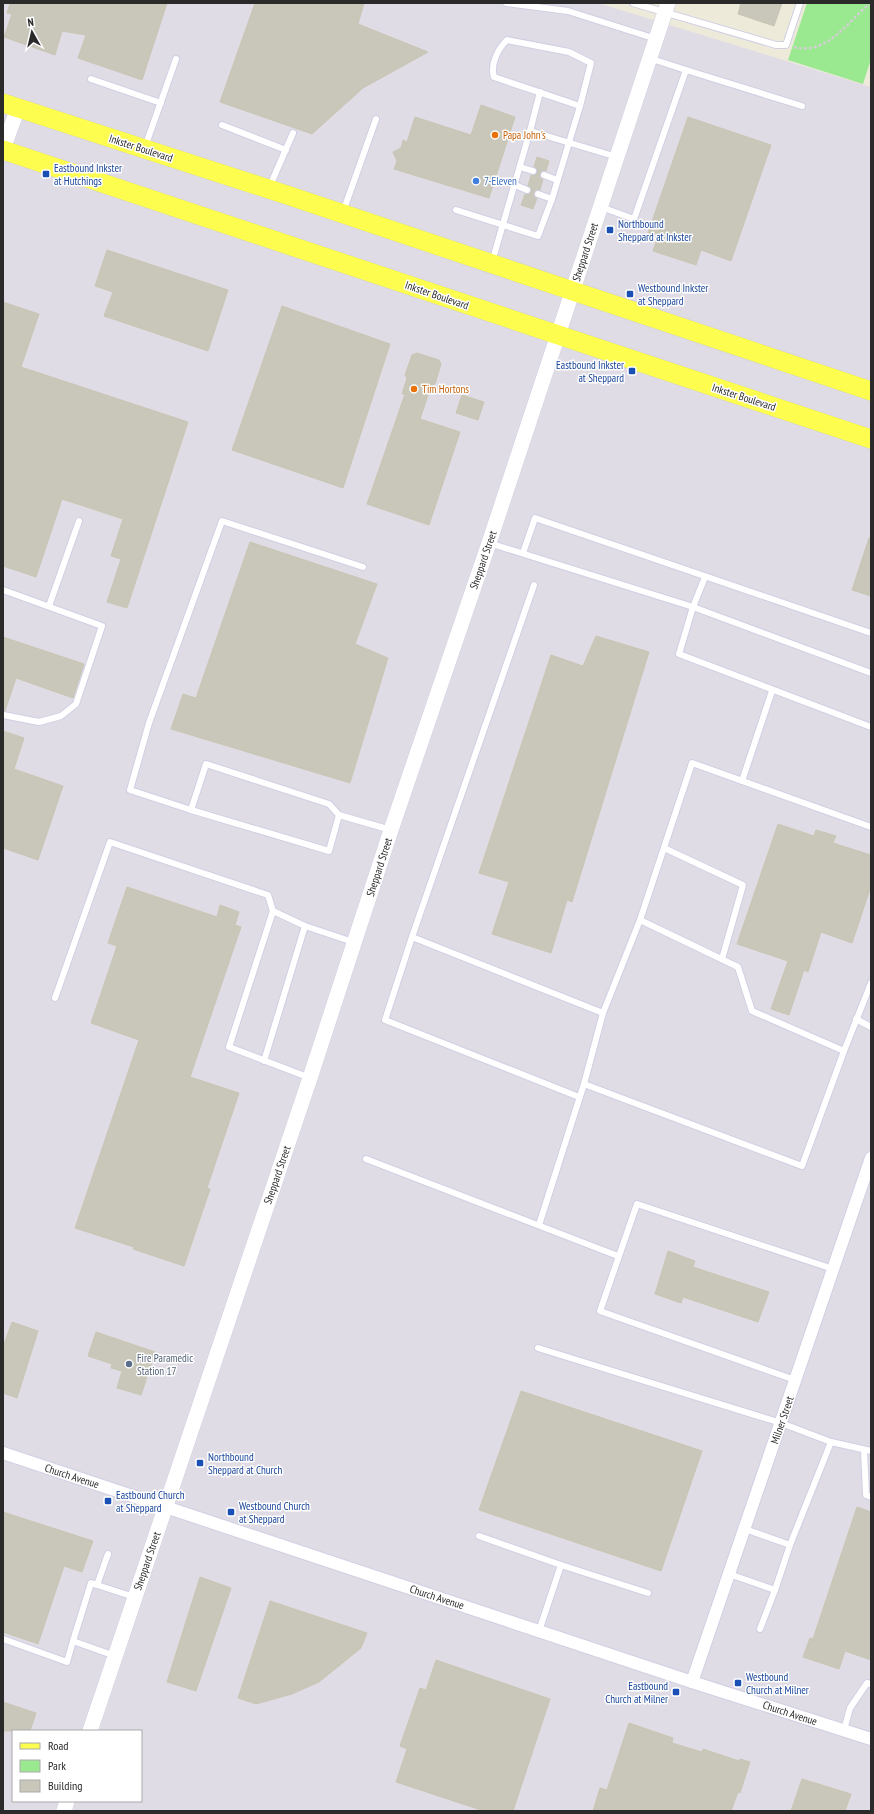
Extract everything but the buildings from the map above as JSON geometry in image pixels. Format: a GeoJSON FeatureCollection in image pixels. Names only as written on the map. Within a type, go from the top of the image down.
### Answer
{"type":"FeatureCollection","features":[{"type":"Feature","properties":{"kind":"main road","name":"Inkster Boulevard"},"geometry":{"type":"LineString","coordinates":[[10,105],[343,213],[871,391]]}},
{"type":"Feature","properties":{"kind":"main road","name":"Inkster Boulevard"},"geometry":{"type":"LineString","coordinates":[[3,150],[557,336],[871,439]]}},
{"type":"Feature","properties":{"kind":"street","name":"Sheppard Street"},"geometry":{"type":"LineString","coordinates":[[90,1730],[310,1078],[391,830],[489,543],[666,8]]}},
{"type":"Feature","properties":{"kind":"street"},"geometry":{"type":"LineString","coordinates":[[3,150],[10,105]]}},
{"type":"Feature","properties":{"kind":"street","name":"Milner Street"},"geometry":{"type":"LineString","coordinates":[[692,1682],[871,1158]]}},
{"type":"Feature","properties":{"kind":"street","name":"Church Avenue"},"geometry":{"type":"LineString","coordinates":[[3,1453],[692,1682],[871,1739]]}},
{"type":"Feature","properties":{"kind":"lane"},"geometry":{"type":"LineString","coordinates":[[506,3],[568,11],[656,39]]}},
{"type":"Feature","properties":{"kind":"lane"},"geometry":{"type":"LineString","coordinates":[[633,3],[666,8],[776,45],[786,45],[800,3]]}},
{"type":"Feature","properties":{"kind":"lane"},"geometry":{"type":"LineString","coordinates":[[456,210],[538,236],[552,199],[580,106],[591,63],[570,52],[507,40],[499,48],[492,69],[494,77],[580,106]]}},
{"type":"Feature","properties":{"kind":"lane"},"geometry":{"type":"LineString","coordinates":[[649,58],[802,106]]}},
{"type":"Feature","properties":{"kind":"lane"},"geometry":{"type":"LineString","coordinates":[[145,149],[176,59]]}},
{"type":"Feature","properties":{"kind":"lane"},"geometry":{"type":"LineString","coordinates":[[600,207],[634,219],[686,70]]}},
{"type":"Feature","properties":{"kind":"lane"},"geometry":{"type":"LineString","coordinates":[[91,79],[161,102]]}},
{"type":"Feature","properties":{"kind":"lane"},"geometry":{"type":"LineString","coordinates":[[492,263],[540,92]]}},
{"type":"Feature","properties":{"kind":"lane"},"geometry":{"type":"LineString","coordinates":[[343,213],[376,119]]}},
{"type":"Feature","properties":{"kind":"lane"},"geometry":{"type":"LineString","coordinates":[[222,125],[286,150]]}},
{"type":"Feature","properties":{"kind":"lane"},"geometry":{"type":"LineString","coordinates":[[530,131],[617,157]]}},
{"type":"Feature","properties":{"kind":"lane"},"geometry":{"type":"LineString","coordinates":[[268,189],[293,133]]}},
{"type":"Feature","properties":{"kind":"lane"},"geometry":{"type":"LineString","coordinates":[[520,167],[533,171]]}},
{"type":"Feature","properties":{"kind":"lane"},"geometry":{"type":"LineString","coordinates":[[544,175],[557,180]]}},
{"type":"Feature","properties":{"kind":"lane"},"geometry":{"type":"LineString","coordinates":[[515,185],[527,190]]}},
{"type":"Feature","properties":{"kind":"lane"},"geometry":{"type":"LineString","coordinates":[[538,194],[552,199]]}},
{"type":"Feature","properties":{"kind":"lane"},"geometry":{"type":"LineString","coordinates":[[523,553],[535,518],[871,634]]}},
{"type":"Feature","properties":{"kind":"lane"},"geometry":{"type":"LineString","coordinates":[[49,606],[79,520]]}},
{"type":"Feature","properties":{"kind":"lane"},"geometry":{"type":"LineString","coordinates":[[339,815],[329,851],[191,810],[130,790],[149,724],[222,521],[363,567]]}},
{"type":"Feature","properties":{"kind":"lane"},"geometry":{"type":"LineString","coordinates":[[489,543],[693,607],[871,673]]}},
{"type":"Feature","properties":{"kind":"lane"},"geometry":{"type":"LineString","coordinates":[[705,577],[693,607],[679,654],[871,727]]}},
{"type":"Feature","properties":{"kind":"lane"},"geometry":{"type":"LineString","coordinates":[[534,585],[412,937],[385,1020],[579,1096]]}},
{"type":"Feature","properties":{"kind":"lane"},"geometry":{"type":"LineString","coordinates":[[3,590],[102,626],[76,704],[61,716],[39,722],[3,715]]}},
{"type":"Feature","properties":{"kind":"lane"},"geometry":{"type":"LineString","coordinates":[[742,780],[772,690]]}},
{"type":"Feature","properties":{"kind":"lane"},"geometry":{"type":"LineString","coordinates":[[539,1224],[584,1084],[603,1013],[640,920],[692,763],[871,827]]}},
{"type":"Feature","properties":{"kind":"lane"},"geometry":{"type":"LineString","coordinates":[[191,810],[206,764],[329,804],[339,815],[391,830]]}},
{"type":"Feature","properties":{"kind":"lane"},"geometry":{"type":"LineString","coordinates":[[55,998],[110,842],[268,895],[273,911],[229,1048],[310,1078]]}},
{"type":"Feature","properties":{"kind":"lane"},"geometry":{"type":"LineString","coordinates":[[664,848],[743,885],[722,959]]}},
{"type":"Feature","properties":{"kind":"lane"},"geometry":{"type":"LineString","coordinates":[[273,911],[305,926],[355,942]]}},
{"type":"Feature","properties":{"kind":"lane"},"geometry":{"type":"LineString","coordinates":[[640,920],[738,967],[752,1012],[844,1051]]}},
{"type":"Feature","properties":{"kind":"lane"},"geometry":{"type":"LineString","coordinates":[[264,1061],[305,926]]}},
{"type":"Feature","properties":{"kind":"lane"},"geometry":{"type":"LineString","coordinates":[[412,937],[603,1013]]}},
{"type":"Feature","properties":{"kind":"lane"},"geometry":{"type":"LineString","coordinates":[[584,1084],[802,1166],[856,1019],[871,983]]}},
{"type":"Feature","properties":{"kind":"lane"},"geometry":{"type":"LineString","coordinates":[[856,1019],[871,1027]]}},
{"type":"Feature","properties":{"kind":"lane"},"geometry":{"type":"LineString","coordinates":[[366,1159],[539,1224],[618,1256]]}},
{"type":"Feature","properties":{"kind":"lane"},"geometry":{"type":"LineString","coordinates":[[795,1380],[600,1311],[618,1256],[637,1204],[833,1269]]}},
{"type":"Feature","properties":{"kind":"lane"},"geometry":{"type":"LineString","coordinates":[[538,1348],[781,1422],[832,1442],[871,1451]]}},
{"type":"Feature","properties":{"kind":"lane"},"geometry":{"type":"LineString","coordinates":[[760,1629],[790,1545],[832,1442]]}},
{"type":"Feature","properties":{"kind":"lane"},"geometry":{"type":"LineString","coordinates":[[864,1450],[868,1473],[866,1495],[871,1497]]}},
{"type":"Feature","properties":{"kind":"lane"},"geometry":{"type":"LineString","coordinates":[[744,1529],[790,1545]]}},
{"type":"Feature","properties":{"kind":"lane"},"geometry":{"type":"LineString","coordinates":[[479,1536],[648,1593]]}},
{"type":"Feature","properties":{"kind":"lane"},"geometry":{"type":"LineString","coordinates":[[97,1585],[108,1554]]}},
{"type":"Feature","properties":{"kind":"lane"},"geometry":{"type":"LineString","coordinates":[[539,1631],[561,1564]]}},
{"type":"Feature","properties":{"kind":"lane"},"geometry":{"type":"LineString","coordinates":[[729,1574],[775,1590]]}},
{"type":"Feature","properties":{"kind":"lane"},"geometry":{"type":"LineString","coordinates":[[3,1639],[67,1662],[91,1583],[135,1597]]}},
{"type":"Feature","properties":{"kind":"lane"},"geometry":{"type":"LineString","coordinates":[[73,1641],[116,1656]]}},
{"type":"Feature","properties":{"kind":"lane"},"geometry":{"type":"LineString","coordinates":[[844,1730],[850,1708],[867,1683],[871,1684]]}},
{"type":"Feature","properties":{"kind":"path"},"geometry":{"type":"LineString","coordinates":[[786,45],[800,49],[817,46],[838,36],[861,11],[871,4]]}},
{"type":"Feature","properties":{"kind":"shaded area"},"geometry":{"type":"Polygon","coordinates":[[[3,3],[598,3],[871,87],[871,1811],[3,1811],[3,3]]]}},
{"type":"Feature","properties":{"kind":"green space"},"geometry":{"type":"Polygon","coordinates":[[[807,3],[871,3],[871,59],[863,84],[788,60],[807,3]]]}},
{"type":"Feature","properties":{"kind":"place","name":"Papa John's"},"geometry":{"type":"Point","coordinates":[495,135]}},
{"type":"Feature","properties":{"kind":"place","name":"Eastbound Inkster at Hutchings"},"geometry":{"type":"Point","coordinates":[46,174]}},
{"type":"Feature","properties":{"kind":"place","name":"7-Eleven"},"geometry":{"type":"Point","coordinates":[476,181]}},
{"type":"Feature","properties":{"kind":"place","name":"Northbound Sheppard at Inkster"},"geometry":{"type":"Point","coordinates":[610,230]}},
{"type":"Feature","properties":{"kind":"place","name":"Westbound Inkster at Sheppard"},"geometry":{"type":"Point","coordinates":[630,294]}},
{"type":"Feature","properties":{"kind":"place","name":"Eastbound Inkster at Sheppard"},"geometry":{"type":"Point","coordinates":[632,371]}},
{"type":"Feature","properties":{"kind":"place","name":"Tim Hortons"},"geometry":{"type":"Point","coordinates":[414,389]}},
{"type":"Feature","properties":{"kind":"place","name":"Fire Paramedic Station 17"},"geometry":{"type":"Point","coordinates":[129,1364]}},
{"type":"Feature","properties":{"kind":"place","name":"Northbound Sheppard at Church"},"geometry":{"type":"Point","coordinates":[200,1463]}},
{"type":"Feature","properties":{"kind":"place","name":"Eastbound Church at Sheppard"},"geometry":{"type":"Point","coordinates":[108,1501]}},
{"type":"Feature","properties":{"kind":"place","name":"Westbound Church at Sheppard"},"geometry":{"type":"Point","coordinates":[231,1512]}},
{"type":"Feature","properties":{"kind":"place","name":"Westbound Church at Milner"},"geometry":{"type":"Point","coordinates":[738,1683]}},
{"type":"Feature","properties":{"kind":"place","name":"Eastbound Church at Milner"},"geometry":{"type":"Point","coordinates":[676,1692]}}]}
